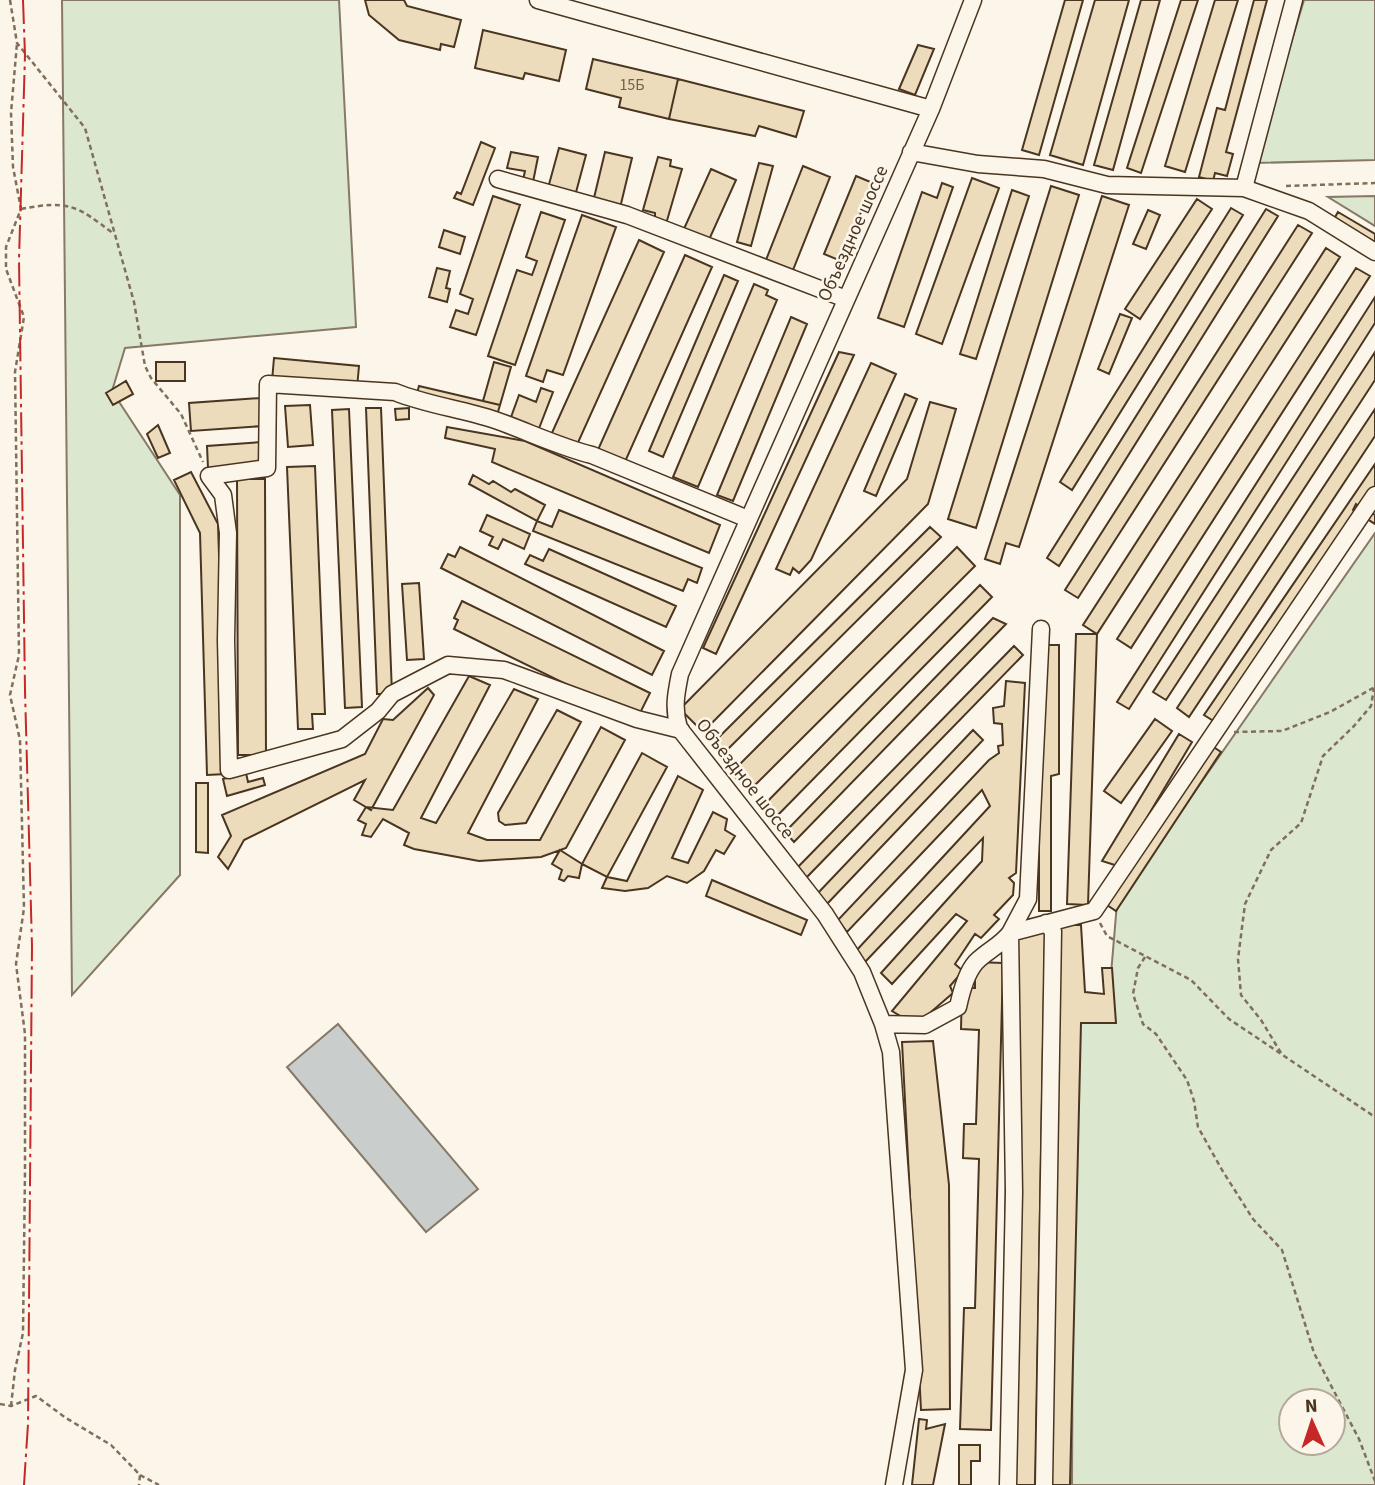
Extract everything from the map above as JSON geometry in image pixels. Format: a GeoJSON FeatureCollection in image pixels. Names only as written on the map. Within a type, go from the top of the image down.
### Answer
{"type":"FeatureCollection","features":[{"type":"Feature","properties":{"kind":"street"},"geometry":{"type":"LineString","coordinates":[[538,0],[931,108]]}},
{"type":"Feature","properties":{"kind":"street","name":"Объездное шоссе"},"geometry":{"type":"LineString","coordinates":[[894,1485],[914,1370],[891,1052],[862,972],[825,914],[681,730],[674,713],[680,674],[931,108],[973,0]]}},
{"type":"Feature","properties":{"kind":"street"},"geometry":{"type":"LineString","coordinates":[[1244,188],[1294,0]]}},
{"type":"Feature","properties":{"kind":"street"},"geometry":{"type":"LineString","coordinates":[[911,152],[978,164],[1044,169],[1107,186],[1244,188],[1309,211],[1375,252]]}},
{"type":"Feature","properties":{"kind":"street"},"geometry":{"type":"LineString","coordinates":[[498,179],[627,215],[846,299]]}},
{"type":"Feature","properties":{"kind":"street"},"geometry":{"type":"LineString","coordinates":[[681,730],[637,719],[504,670],[448,665],[392,694],[378,711],[342,739],[229,770],[226,640],[228,533],[223,495],[209,476],[267,468],[268,384],[395,392],[492,419],[592,455],[748,519]]}},
{"type":"Feature","properties":{"kind":"street"},"geometry":{"type":"LineString","coordinates":[[1010,933],[1094,911],[1375,495]]}},
{"type":"Feature","properties":{"kind":"street"},"geometry":{"type":"LineString","coordinates":[[883,1024],[925,1025],[958,1007],[962,988],[975,962],[1004,941],[1028,899],[1041,629]]}},
{"type":"Feature","properties":{"kind":"street"},"geometry":{"type":"LineString","coordinates":[[1044,1485],[1053,931],[1046,923]]}},
{"type":"Feature","properties":{"kind":"street"},"geometry":{"type":"LineString","coordinates":[[1008,1485],[1014,1192],[1010,933]]}},
{"type":"Feature","properties":{"kind":"path"},"geometry":{"type":"LineString","coordinates":[[10,0],[17,43],[11,113],[13,167],[21,209],[6,247],[6,269],[24,317],[15,372],[19,655],[10,695],[20,740],[23,808],[24,908],[16,964],[24,1034],[25,1239],[23,1333],[11,1406]]}},
{"type":"Feature","properties":{"kind":"path"},"geometry":{"type":"LineString","coordinates":[[17,43],[85,128],[134,302],[145,366],[151,378],[181,414],[209,476]]}},
{"type":"Feature","properties":{"kind":"path"},"geometry":{"type":"LineString","coordinates":[[1283,186],[1375,183]]}},
{"type":"Feature","properties":{"kind":"path"},"geometry":{"type":"LineString","coordinates":[[21,209],[52,203],[82,210],[115,235]]}},
{"type":"Feature","properties":{"kind":"path"},"geometry":{"type":"LineString","coordinates":[[1212,734],[1253,730],[1282,731],[1330,712],[1375,688]]}},
{"type":"Feature","properties":{"kind":"path"},"geometry":{"type":"LineString","coordinates":[[1281,1053],[1261,1020],[1241,995],[1238,959],[1245,904],[1271,850],[1301,823],[1323,756],[1370,706],[1375,688]]}},
{"type":"Feature","properties":{"kind":"path"},"geometry":{"type":"LineString","coordinates":[[1094,911],[1107,936],[1191,980],[1229,1019],[1375,1117]]}},
{"type":"Feature","properties":{"kind":"path"},"geometry":{"type":"LineString","coordinates":[[1145,957],[1138,968],[1133,994],[1143,1024],[1156,1034],[1187,1080],[1194,1101],[1198,1128],[1222,1170],[1253,1219],[1282,1250],[1314,1353],[1359,1439],[1375,1481]]}},
{"type":"Feature","properties":{"kind":"path"},"geometry":{"type":"LineString","coordinates":[[0,1404],[11,1406],[36,1396],[111,1445],[140,1475],[159,1485]]}},
{"type":"Feature","properties":{"kind":"path"},"geometry":{"type":"LineString","coordinates":[[139,1485],[140,1475]]}},
{"type":"Feature","properties":{"kind":"green space"},"geometry":{"type":"Polygon","coordinates":[[[62,0],[339,0],[356,327],[125,348],[112,391],[180,495],[180,875],[72,995],[62,0]]]}},
{"type":"Feature","properties":{"kind":"green space"},"geometry":{"type":"Polygon","coordinates":[[[1304,0],[1375,0],[1375,160],[1255,163],[1304,0]]]}},
{"type":"Feature","properties":{"kind":"green space"},"geometry":{"type":"Polygon","coordinates":[[[1375,196],[1375,226],[1328,197],[1375,196]]]}},
{"type":"Feature","properties":{"kind":"green space"},"geometry":{"type":"Polygon","coordinates":[[[1375,533],[1375,1485],[1072,1485],[1074,1031],[1110,986],[1117,903],[1375,533]]]}},
{"type":"Feature","properties":{"kind":"shaded area"},"geometry":{"type":"Polygon","coordinates":[[[338,1024],[478,1189],[426,1232],[287,1067],[338,1024]]]}},
{"type":"Feature","properties":{"kind":"building"},"geometry":{"type":"Polygon","coordinates":[[[365,0],[404,0],[407,6],[461,20],[454,47],[441,44],[440,50],[399,40],[369,15],[365,0]]]}},
{"type":"Feature","properties":{"kind":"building"},"geometry":{"type":"Polygon","coordinates":[[[1065,0],[1083,0],[1039,155],[1022,150],[1065,0]]]}},
{"type":"Feature","properties":{"kind":"building"},"geometry":{"type":"Polygon","coordinates":[[[1095,0],[1129,0],[1083,165],[1050,155],[1095,0]]]}},
{"type":"Feature","properties":{"kind":"building"},"geometry":{"type":"Polygon","coordinates":[[[1141,0],[1160,0],[1113,170],[1094,165],[1141,0]]]}},
{"type":"Feature","properties":{"kind":"building"},"geometry":{"type":"Polygon","coordinates":[[[1181,0],[1198,0],[1141,173],[1127,168],[1181,0]]]}},
{"type":"Feature","properties":{"kind":"building"},"geometry":{"type":"Polygon","coordinates":[[[1215,0],[1238,0],[1185,172],[1165,166],[1215,0]]]}},
{"type":"Feature","properties":{"kind":"building"},"geometry":{"type":"Polygon","coordinates":[[[1254,0],[1267,0],[1226,152],[1233,154],[1227,176],[1215,173],[1213,181],[1199,177],[1217,108],[1225,110],[1254,0]]]}},
{"type":"Feature","properties":{"kind":"building"},"geometry":{"type":"Polygon","coordinates":[[[483,30],[566,50],[559,81],[525,73],[523,79],[475,68],[483,30]]]}},
{"type":"Feature","properties":{"kind":"building"},"geometry":{"type":"Polygon","coordinates":[[[918,45],[934,49],[915,95],[899,89],[918,45]]]}},
{"type":"Feature","properties":{"kind":"building"},"geometry":{"type":"Polygon","coordinates":[[[593,59],[678,79],[669,119],[619,107],[621,98],[586,89],[593,59]]]}},
{"type":"Feature","properties":{"kind":"building"},"geometry":{"type":"Polygon","coordinates":[[[678,79],[804,111],[796,137],[759,126],[755,136],[669,119],[678,79]]]}},
{"type":"Feature","properties":{"kind":"building"},"geometry":{"type":"Polygon","coordinates":[[[481,142],[495,148],[473,205],[454,198],[457,192],[461,194],[481,142]]]}},
{"type":"Feature","properties":{"kind":"building"},"geometry":{"type":"Polygon","coordinates":[[[559,148],[586,155],[575,196],[548,188],[559,148]]]}},
{"type":"Feature","properties":{"kind":"building"},"geometry":{"type":"Polygon","coordinates":[[[511,152],[538,157],[533,182],[523,180],[525,171],[507,168],[511,152]]]}},
{"type":"Feature","properties":{"kind":"building"},"geometry":{"type":"Polygon","coordinates":[[[605,152],[632,158],[620,208],[593,202],[605,152]]]}},
{"type":"Feature","properties":{"kind":"building"},"geometry":{"type":"Polygon","coordinates":[[[658,157],[671,160],[670,166],[682,169],[666,224],[655,220],[655,213],[643,210],[658,157]]]}},
{"type":"Feature","properties":{"kind":"building"},"geometry":{"type":"Polygon","coordinates":[[[759,163],[773,166],[751,246],[737,242],[759,163]]]}},
{"type":"Feature","properties":{"kind":"building"},"geometry":{"type":"Polygon","coordinates":[[[803,166],[830,177],[793,270],[766,260],[803,166]]]}},
{"type":"Feature","properties":{"kind":"building"},"geometry":{"type":"Polygon","coordinates":[[[711,169],[736,180],[708,242],[683,231],[711,169]]]}},
{"type":"Feature","properties":{"kind":"building"},"geometry":{"type":"Polygon","coordinates":[[[856,176],[873,183],[841,261],[824,254],[856,176]]]}},
{"type":"Feature","properties":{"kind":"building"},"geometry":{"type":"Polygon","coordinates":[[[972,178],[999,188],[942,344],[916,334],[972,178]]]}},
{"type":"Feature","properties":{"kind":"building"},"geometry":{"type":"Polygon","coordinates":[[[942,183],[953,187],[904,327],[878,318],[922,192],[937,198],[942,183]]]}},
{"type":"Feature","properties":{"kind":"building"},"geometry":{"type":"Polygon","coordinates":[[[1051,186],[1079,195],[976,528],[948,519],[1051,186]]]}},
{"type":"Feature","properties":{"kind":"building"},"geometry":{"type":"Polygon","coordinates":[[[1012,190],[1029,196],[976,359],[960,354],[1012,190]]]}},
{"type":"Feature","properties":{"kind":"building"},"geometry":{"type":"Polygon","coordinates":[[[493,196],[520,205],[476,335],[450,327],[456,310],[468,314],[473,299],[460,294],[493,196]]]}},
{"type":"Feature","properties":{"kind":"building"},"geometry":{"type":"Polygon","coordinates":[[[1102,196],[1129,205],[1019,547],[1006,543],[1000,564],[985,559],[1102,196]]]}},
{"type":"Feature","properties":{"kind":"building"},"geometry":{"type":"Polygon","coordinates":[[[1197,199],[1212,209],[1140,319],[1125,309],[1197,199]]]}},
{"type":"Feature","properties":{"kind":"building"},"geometry":{"type":"Polygon","coordinates":[[[1231,208],[1243,215],[1072,490],[1060,482],[1231,208]]]}},
{"type":"Feature","properties":{"kind":"building"},"geometry":{"type":"Polygon","coordinates":[[[1266,209],[1278,216],[1059,566],[1047,558],[1266,209]]]}},
{"type":"Feature","properties":{"kind":"building"},"geometry":{"type":"Polygon","coordinates":[[[1148,210],[1160,215],[1146,249],[1133,244],[1148,210]]]}},
{"type":"Feature","properties":{"kind":"building"},"geometry":{"type":"Polygon","coordinates":[[[541,212],[565,220],[515,365],[488,356],[517,270],[532,275],[537,261],[526,257],[541,212]]]}},
{"type":"Feature","properties":{"kind":"building"},"geometry":{"type":"Polygon","coordinates":[[[1338,212],[1375,234],[1375,245],[1334,219],[1338,212]]]}},
{"type":"Feature","properties":{"kind":"building"},"geometry":{"type":"Polygon","coordinates":[[[582,215],[616,227],[563,375],[547,370],[543,382],[526,376],[582,215]]]}},
{"type":"Feature","properties":{"kind":"building"},"geometry":{"type":"Polygon","coordinates":[[[1298,225],[1312,233],[1078,598],[1065,590],[1298,225]]]}},
{"type":"Feature","properties":{"kind":"building"},"geometry":{"type":"Polygon","coordinates":[[[444,230],[465,237],[460,254],[439,247],[444,230]]]}},
{"type":"Feature","properties":{"kind":"building"},"geometry":{"type":"Polygon","coordinates":[[[639,240],[664,252],[576,447],[551,435],[639,240]]]}},
{"type":"Feature","properties":{"kind":"building"},"geometry":{"type":"Polygon","coordinates":[[[1326,248],[1340,257],[1097,634],[1083,625],[1326,248]]]}},
{"type":"Feature","properties":{"kind":"building"},"geometry":{"type":"Polygon","coordinates":[[[685,255],[712,267],[624,464],[597,452],[685,255]]]}},
{"type":"Feature","properties":{"kind":"building"},"geometry":{"type":"Polygon","coordinates":[[[437,268],[450,271],[446,288],[450,289],[447,302],[429,297],[437,268]]]}},
{"type":"Feature","properties":{"kind":"building"},"geometry":{"type":"Polygon","coordinates":[[[1356,268],[1370,276],[1131,648],[1117,639],[1356,268]]]}},
{"type":"Feature","properties":{"kind":"building"},"geometry":{"type":"Polygon","coordinates":[[[724,275],[738,281],[663,457],[649,451],[724,275]]]}},
{"type":"Feature","properties":{"kind":"building"},"geometry":{"type":"Polygon","coordinates":[[[754,284],[768,290],[766,295],[777,300],[698,487],[673,477],[754,284]]]}},
{"type":"Feature","properties":{"kind":"building"},"geometry":{"type":"Polygon","coordinates":[[[1375,297],[1375,323],[1129,709],[1117,702],[1375,297]]]}},
{"type":"Feature","properties":{"kind":"building"},"geometry":{"type":"Polygon","coordinates":[[[1120,314],[1132,318],[1109,374],[1098,369],[1120,314]]]}},
{"type":"Feature","properties":{"kind":"building"},"geometry":{"type":"Polygon","coordinates":[[[791,317],[807,324],[733,501],[717,495],[791,317]]]}},
{"type":"Feature","properties":{"kind":"building"},"geometry":{"type":"Polygon","coordinates":[[[839,352],[854,355],[716,654],[703,648],[839,352]]]}},
{"type":"Feature","properties":{"kind":"building"},"geometry":{"type":"Polygon","coordinates":[[[1375,352],[1375,380],[1166,700],[1153,692],[1375,352]]]}},
{"type":"Feature","properties":{"kind":"building"},"geometry":{"type":"Polygon","coordinates":[[[274,358],[359,366],[357,388],[272,381],[274,358]]]}},
{"type":"Feature","properties":{"kind":"building"},"geometry":{"type":"Polygon","coordinates":[[[156,362],[185,362],[185,381],[156,381],[156,362]]]}},
{"type":"Feature","properties":{"kind":"building"},"geometry":{"type":"Polygon","coordinates":[[[494,362],[511,367],[500,405],[483,401],[494,362]]]}},
{"type":"Feature","properties":{"kind":"building"},"geometry":{"type":"Polygon","coordinates":[[[871,363],[896,374],[811,560],[799,573],[793,568],[790,575],[776,569],[871,363]]]}},
{"type":"Feature","properties":{"kind":"building"},"geometry":{"type":"Polygon","coordinates":[[[126,381],[133,394],[113,405],[106,393],[126,381]]]}},
{"type":"Feature","properties":{"kind":"building"},"geometry":{"type":"Polygon","coordinates":[[[419,386],[500,405],[497,415],[416,397],[419,386]]]}},
{"type":"Feature","properties":{"kind":"building"},"geometry":{"type":"Polygon","coordinates":[[[541,388],[553,392],[538,431],[510,420],[519,395],[536,402],[541,388]]]}},
{"type":"Feature","properties":{"kind":"building"},"geometry":{"type":"Polygon","coordinates":[[[905,394],[917,399],[876,496],[864,491],[905,394]]]}},
{"type":"Feature","properties":{"kind":"building"},"geometry":{"type":"Polygon","coordinates":[[[261,398],[263,426],[191,431],[189,403],[261,398]]]}},
{"type":"Feature","properties":{"kind":"building"},"geometry":{"type":"Polygon","coordinates":[[[930,402],[956,409],[928,504],[703,732],[680,709],[907,479],[930,402]]]}},
{"type":"Feature","properties":{"kind":"building"},"geometry":{"type":"Polygon","coordinates":[[[310,405],[313,445],[288,447],[285,406],[310,405]]]}},
{"type":"Feature","properties":{"kind":"building"},"geometry":{"type":"Polygon","coordinates":[[[366,408],[381,408],[392,694],[377,694],[366,408]]]}},
{"type":"Feature","properties":{"kind":"building"},"geometry":{"type":"Polygon","coordinates":[[[409,408],[409,419],[396,420],[395,409],[409,408]]]}},
{"type":"Feature","properties":{"kind":"building"},"geometry":{"type":"Polygon","coordinates":[[[349,409],[362,707],[345,708],[332,410],[349,409]]]}},
{"type":"Feature","properties":{"kind":"building"},"geometry":{"type":"Polygon","coordinates":[[[1375,409],[1375,436],[1189,717],[1177,708],[1375,409]]]}},
{"type":"Feature","properties":{"kind":"building"},"geometry":{"type":"Polygon","coordinates":[[[158,425],[170,453],[158,458],[147,434],[158,425]]]}},
{"type":"Feature","properties":{"kind":"building"},"geometry":{"type":"Polygon","coordinates":[[[447,427],[525,441],[720,525],[709,553],[492,462],[495,449],[445,438],[447,427]]]}},
{"type":"Feature","properties":{"kind":"building"},"geometry":{"type":"Polygon","coordinates":[[[262,442],[263,464],[208,468],[207,446],[262,442]]]}},
{"type":"Feature","properties":{"kind":"building"},"geometry":{"type":"Polygon","coordinates":[[[1375,464],[1375,488],[1215,722],[1204,715],[1375,464]]]}},
{"type":"Feature","properties":{"kind":"building"},"geometry":{"type":"Polygon","coordinates":[[[315,466],[325,714],[312,714],[313,729],[298,729],[287,467],[315,466]]]}},
{"type":"Feature","properties":{"kind":"building"},"geometry":{"type":"Polygon","coordinates":[[[191,472],[218,524],[226,774],[207,775],[200,533],[174,480],[191,472]]]}},
{"type":"Feature","properties":{"kind":"building"},"geometry":{"type":"Polygon","coordinates":[[[473,475],[489,484],[493,481],[511,492],[515,489],[545,505],[537,521],[469,484],[473,475]]]}},
{"type":"Feature","properties":{"kind":"building"},"geometry":{"type":"Polygon","coordinates":[[[237,479],[265,479],[266,755],[238,755],[237,479]]]}},
{"type":"Feature","properties":{"kind":"building"},"geometry":{"type":"Polygon","coordinates":[[[1356,504],[1375,515],[1375,524],[1353,510],[1356,504]]]}},
{"type":"Feature","properties":{"kind":"building"},"geometry":{"type":"Polygon","coordinates":[[[559,510],[702,568],[697,583],[688,579],[683,591],[533,531],[537,521],[552,527],[559,510]]]}},
{"type":"Feature","properties":{"kind":"building"},"geometry":{"type":"Polygon","coordinates":[[[487,515],[530,534],[524,549],[503,539],[498,549],[489,545],[493,537],[480,531],[487,515]]]}},
{"type":"Feature","properties":{"kind":"building"},"geometry":{"type":"Polygon","coordinates":[[[930,527],[941,537],[724,753],[714,742],[930,527]]]}},
{"type":"Feature","properties":{"kind":"building"},"geometry":{"type":"Polygon","coordinates":[[[460,547],[664,651],[652,675],[441,568],[448,554],[455,557],[460,547]]]}},
{"type":"Feature","properties":{"kind":"building"},"geometry":{"type":"Polygon","coordinates":[[[957,547],[975,566],[749,791],[731,773],[957,547]]]}},
{"type":"Feature","properties":{"kind":"building"},"geometry":{"type":"Polygon","coordinates":[[[549,549],[676,606],[666,627],[525,564],[530,555],[543,561],[549,549]]]}},
{"type":"Feature","properties":{"kind":"building"},"geometry":{"type":"Polygon","coordinates":[[[419,583],[424,659],[407,660],[402,584],[419,583]]]}},
{"type":"Feature","properties":{"kind":"building"},"geometry":{"type":"Polygon","coordinates":[[[980,585],[992,597],[774,819],[762,807],[980,585]]]}},
{"type":"Feature","properties":{"kind":"building"},"geometry":{"type":"Polygon","coordinates":[[[462,601],[650,693],[637,719],[454,629],[458,620],[454,618],[462,601]]]}},
{"type":"Feature","properties":{"kind":"building"},"geometry":{"type":"Polygon","coordinates":[[[993,618],[1006,624],[794,842],[785,832],[993,618]]]}},
{"type":"Feature","properties":{"kind":"building"},"geometry":{"type":"Polygon","coordinates":[[[1076,634],[1097,634],[1088,905],[1067,904],[1076,634]]]}},
{"type":"Feature","properties":{"kind":"building"},"geometry":{"type":"Polygon","coordinates":[[[1039,645],[1059,645],[1059,774],[1051,776],[1051,911],[1039,911],[1039,645]]]}},
{"type":"Feature","properties":{"kind":"building"},"geometry":{"type":"Polygon","coordinates":[[[1014,646],[1023,655],[806,878],[796,869],[1014,646]]]}},
{"type":"Feature","properties":{"kind":"building"},"geometry":{"type":"Polygon","coordinates":[[[469,676],[490,685],[421,818],[436,823],[514,689],[538,699],[468,833],[487,840],[540,840],[601,727],[625,740],[566,848],[541,857],[479,861],[404,845],[409,833],[383,819],[371,837],[362,835],[366,824],[358,820],[366,807],[393,810],[469,676]]]}},
{"type":"Feature","properties":{"kind":"building"},"geometry":{"type":"Polygon","coordinates":[[[1006,681],[1025,683],[1016,873],[1009,878],[1014,883],[1013,895],[994,915],[999,919],[981,938],[975,934],[955,964],[963,971],[950,986],[953,993],[924,1018],[907,1020],[892,1011],[967,921],[956,914],[892,984],[881,973],[982,861],[983,838],[865,962],[855,952],[990,806],[982,790],[847,932],[838,920],[989,760],[999,753],[998,746],[1003,745],[1002,724],[994,723],[993,708],[1004,706],[1006,681]]]}},
{"type":"Feature","properties":{"kind":"building"},"geometry":{"type":"Polygon","coordinates":[[[428,688],[434,695],[371,810],[354,800],[365,780],[244,840],[228,869],[218,857],[231,836],[222,815],[365,754],[383,719],[393,720],[428,688]]]}},
{"type":"Feature","properties":{"kind":"building"},"geometry":{"type":"Polygon","coordinates":[[[557,710],[581,722],[526,823],[505,825],[499,821],[498,813],[557,710]]]}},
{"type":"Feature","properties":{"kind":"building"},"geometry":{"type":"Polygon","coordinates":[[[1155,719],[1172,731],[1121,803],[1104,791],[1155,719]]]}},
{"type":"Feature","properties":{"kind":"building"},"geometry":{"type":"Polygon","coordinates":[[[973,730],[983,740],[827,904],[817,894],[973,730]]]}},
{"type":"Feature","properties":{"kind":"building"},"geometry":{"type":"Polygon","coordinates":[[[1179,734],[1192,742],[1118,866],[1102,861],[1179,734]]]}},
{"type":"Feature","properties":{"kind":"building"},"geometry":{"type":"Polygon","coordinates":[[[1209,744],[1221,752],[1116,911],[1104,903],[1209,744]]]}},
{"type":"Feature","properties":{"kind":"building"},"geometry":{"type":"Polygon","coordinates":[[[642,753],[667,767],[607,877],[582,864],[642,753]]]}},
{"type":"Feature","properties":{"kind":"building"},"geometry":{"type":"Polygon","coordinates":[[[246,773],[248,782],[263,778],[265,785],[227,796],[223,779],[246,773]]]}},
{"type":"Feature","properties":{"kind":"building"},"geometry":{"type":"Polygon","coordinates":[[[678,776],[703,790],[672,858],[688,863],[713,812],[727,819],[725,830],[735,836],[724,854],[716,850],[704,871],[687,883],[667,876],[648,888],[625,891],[602,888],[607,877],[627,881],[678,776]]]}},
{"type":"Feature","properties":{"kind":"building"},"geometry":{"type":"Polygon","coordinates":[[[196,783],[208,783],[208,853],[196,852],[196,783]]]}},
{"type":"Feature","properties":{"kind":"building"},"geometry":{"type":"Polygon","coordinates":[[[560,850],[582,864],[579,878],[568,876],[564,881],[559,879],[562,870],[552,864],[560,850]]]}},
{"type":"Feature","properties":{"kind":"building"},"geometry":{"type":"Polygon","coordinates":[[[712,880],[807,920],[801,935],[706,896],[712,880]]]}},
{"type":"Feature","properties":{"kind":"building"},"geometry":{"type":"Polygon","coordinates":[[[1061,925],[1081,925],[1085,992],[1104,994],[1102,968],[1112,968],[1116,1023],[1081,1023],[1070,1485],[1050,1485],[1061,925]]]}},
{"type":"Feature","properties":{"kind":"building"},"geometry":{"type":"Polygon","coordinates":[[[1010,933],[1045,933],[1035,1485],[1001,1485],[1010,933]]]}},
{"type":"Feature","properties":{"kind":"building"},"geometry":{"type":"Polygon","coordinates":[[[975,962],[1003,963],[991,1430],[960,1429],[964,1308],[975,1308],[979,1159],[963,1158],[964,1124],[976,1124],[979,1030],[961,1029],[962,988],[975,988],[975,962]]]}},
{"type":"Feature","properties":{"kind":"building"},"geometry":{"type":"Polygon","coordinates":[[[933,1041],[949,1185],[950,1409],[921,1410],[902,1042],[933,1041]]]}},
{"type":"Feature","properties":{"kind":"building"},"geometry":{"type":"Polygon","coordinates":[[[919,1419],[927,1420],[926,1429],[945,1424],[933,1485],[912,1485],[919,1419]]]}},
{"type":"Feature","properties":{"kind":"building"},"geometry":{"type":"Polygon","coordinates":[[[959,1445],[980,1445],[980,1461],[971,1461],[971,1485],[959,1485],[959,1445]]]}},
{"type":"Feature","properties":{"kind":"power"},"geometry":{"type":"LineString","coordinates":[[23,0],[25,55],[19,259],[25,691],[32,946],[28,1424],[24,1485]]}}]}
